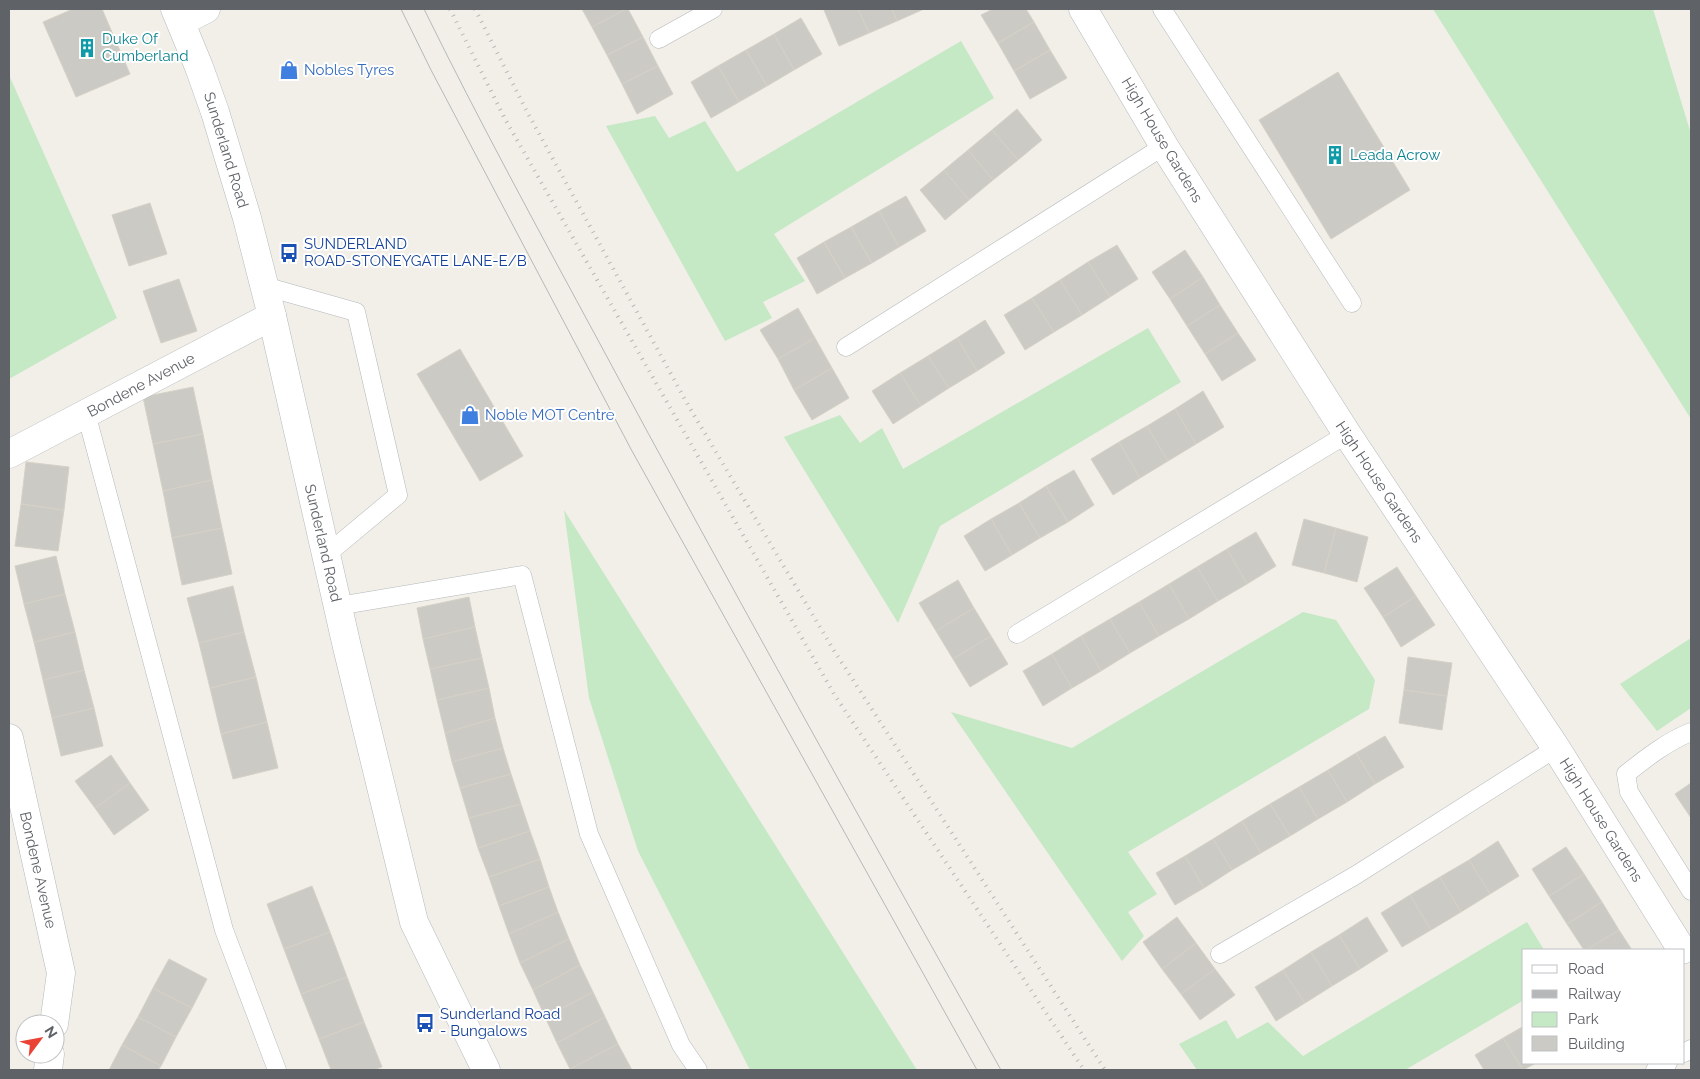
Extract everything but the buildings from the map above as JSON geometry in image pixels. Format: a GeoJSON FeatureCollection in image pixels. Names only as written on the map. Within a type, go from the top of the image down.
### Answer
{"type":"FeatureCollection","features":[{"type":"Feature","properties":{"kind":"street"},"geometry":{"type":"LineString","coordinates":[[178,15],[206,9]]}},
{"type":"Feature","properties":{"kind":"street","name":"High House Gardens"},"geometry":{"type":"LineString","coordinates":[[1083,9],[1164,146],[1347,434],[1556,748],[1682,949]]}},
{"type":"Feature","properties":{"kind":"street","name":"Sunderland Road"},"geometry":{"type":"LineString","coordinates":[[178,15],[215,112],[247,218],[272,316],[326,555],[414,922],[486,1070]]}},
{"type":"Feature","properties":{"kind":"street","name":"Bondene Avenue"},"geometry":{"type":"LineString","coordinates":[[9,454],[272,316]]}},
{"type":"Feature","properties":{"kind":"street","name":"Bondene Avenue"},"geometry":{"type":"LineString","coordinates":[[9,738],[61,973],[55,1014]]}},
{"type":"Feature","properties":{"kind":"lane"},"geometry":{"type":"LineString","coordinates":[[660,39],[713,9]]}},
{"type":"Feature","properties":{"kind":"lane"},"geometry":{"type":"LineString","coordinates":[[1162,9],[1352,304]]}},
{"type":"Feature","properties":{"kind":"lane"},"geometry":{"type":"LineString","coordinates":[[846,347],[1164,146]]}},
{"type":"Feature","properties":{"kind":"lane"},"geometry":{"type":"LineString","coordinates":[[264,286],[356,312],[398,495],[326,555]]}},
{"type":"Feature","properties":{"kind":"lane"},"geometry":{"type":"LineString","coordinates":[[86,413],[224,930],[277,1070]]}},
{"type":"Feature","properties":{"kind":"lane"},"geometry":{"type":"LineString","coordinates":[[1018,634],[1347,434]]}},
{"type":"Feature","properties":{"kind":"lane"},"geometry":{"type":"LineString","coordinates":[[338,606],[522,575],[589,834],[681,1045],[698,1070]]}},
{"type":"Feature","properties":{"kind":"lane"},"geometry":{"type":"LineString","coordinates":[[1691,732],[1643,761],[1626,774],[1629,792],[1691,891]]}},
{"type":"Feature","properties":{"kind":"lane"},"geometry":{"type":"LineString","coordinates":[[1220,954],[1356,875],[1556,748]]}},
{"type":"Feature","properties":{"kind":"lane"},"geometry":{"type":"LineString","coordinates":[[1655,1070],[1666,1064]]}},
{"type":"Feature","properties":{"kind":"green space"},"geometry":{"type":"Polygon","coordinates":[[[1433,9],[1653,9],[1691,134],[1691,419],[1433,9]]]}},
{"type":"Feature","properties":{"kind":"green space"},"geometry":{"type":"Polygon","coordinates":[[[961,41],[994,98],[774,234],[805,281],[763,302],[772,318],[725,341],[606,126],[655,116],[669,138],[705,121],[737,172],[961,41]]]}},
{"type":"Feature","properties":{"kind":"green space"},"geometry":{"type":"Polygon","coordinates":[[[9,75],[117,318],[9,379],[9,75]]]}},
{"type":"Feature","properties":{"kind":"green space"},"geometry":{"type":"Polygon","coordinates":[[[1148,328],[1181,382],[940,526],[898,623],[784,437],[840,415],[860,443],[882,428],[903,469],[1148,328]]]}},
{"type":"Feature","properties":{"kind":"green space"},"geometry":{"type":"Polygon","coordinates":[[[564,510],[917,1070],[750,1070],[638,851],[589,698],[564,510]]]}},
{"type":"Feature","properties":{"kind":"green space"},"geometry":{"type":"Polygon","coordinates":[[[1303,612],[1336,620],[1375,680],[1369,709],[1128,852],[1157,894],[1128,912],[1144,936],[1122,961],[951,712],[1072,748],[1303,612]]]}},
{"type":"Feature","properties":{"kind":"green space"},"geometry":{"type":"Polygon","coordinates":[[[1691,638],[1691,708],[1657,731],[1620,684],[1691,638]]]}},
{"type":"Feature","properties":{"kind":"green space"},"geometry":{"type":"Polygon","coordinates":[[[1527,922],[1543,949],[1522,949],[1522,1001],[1405,1070],[1197,1070],[1179,1044],[1226,1020],[1237,1039],[1268,1022],[1303,1056],[1527,922]]]}},
{"type":"Feature","properties":{"kind":"tram line"},"geometry":{"type":"LineString","coordinates":[[401,9],[431,70],[632,451],[977,1070]]}},
{"type":"Feature","properties":{"kind":"tram line"},"geometry":{"type":"LineString","coordinates":[[424,9],[466,93],[648,433],[798,707],[1001,1070]]}},
{"type":"Feature","properties":{"kind":"railway"},"geometry":{"type":"LineString","coordinates":[[450,9],[505,119],[834,694],[1084,1070]]}},
{"type":"Feature","properties":{"kind":"railway"},"geometry":{"type":"LineString","coordinates":[[475,9],[525,108],[688,405],[833,649],[1105,1070]]}},
{"type":"Feature","properties":{"kind":"place","name":"Duke Of Cumberland"},"geometry":{"type":"Point","coordinates":[87,48]}},
{"type":"Feature","properties":{"kind":"place","name":"Nobles Tyres"},"geometry":{"type":"Point","coordinates":[289,70]}},
{"type":"Feature","properties":{"kind":"place","name":"Leada Acrow"},"geometry":{"type":"Point","coordinates":[1335,155]}},
{"type":"Feature","properties":{"kind":"place","name":"SUNDERLAND ROAD-STONEYGATE LANE-E/B"},"geometry":{"type":"Point","coordinates":[289,253]}},
{"type":"Feature","properties":{"kind":"place","name":"Noble MOT Centre"},"geometry":{"type":"Point","coordinates":[470,415]}},
{"type":"Feature","properties":{"kind":"place","name":"Sunderland Road - Bungalows"},"geometry":{"type":"Point","coordinates":[425,1023]}}]}
